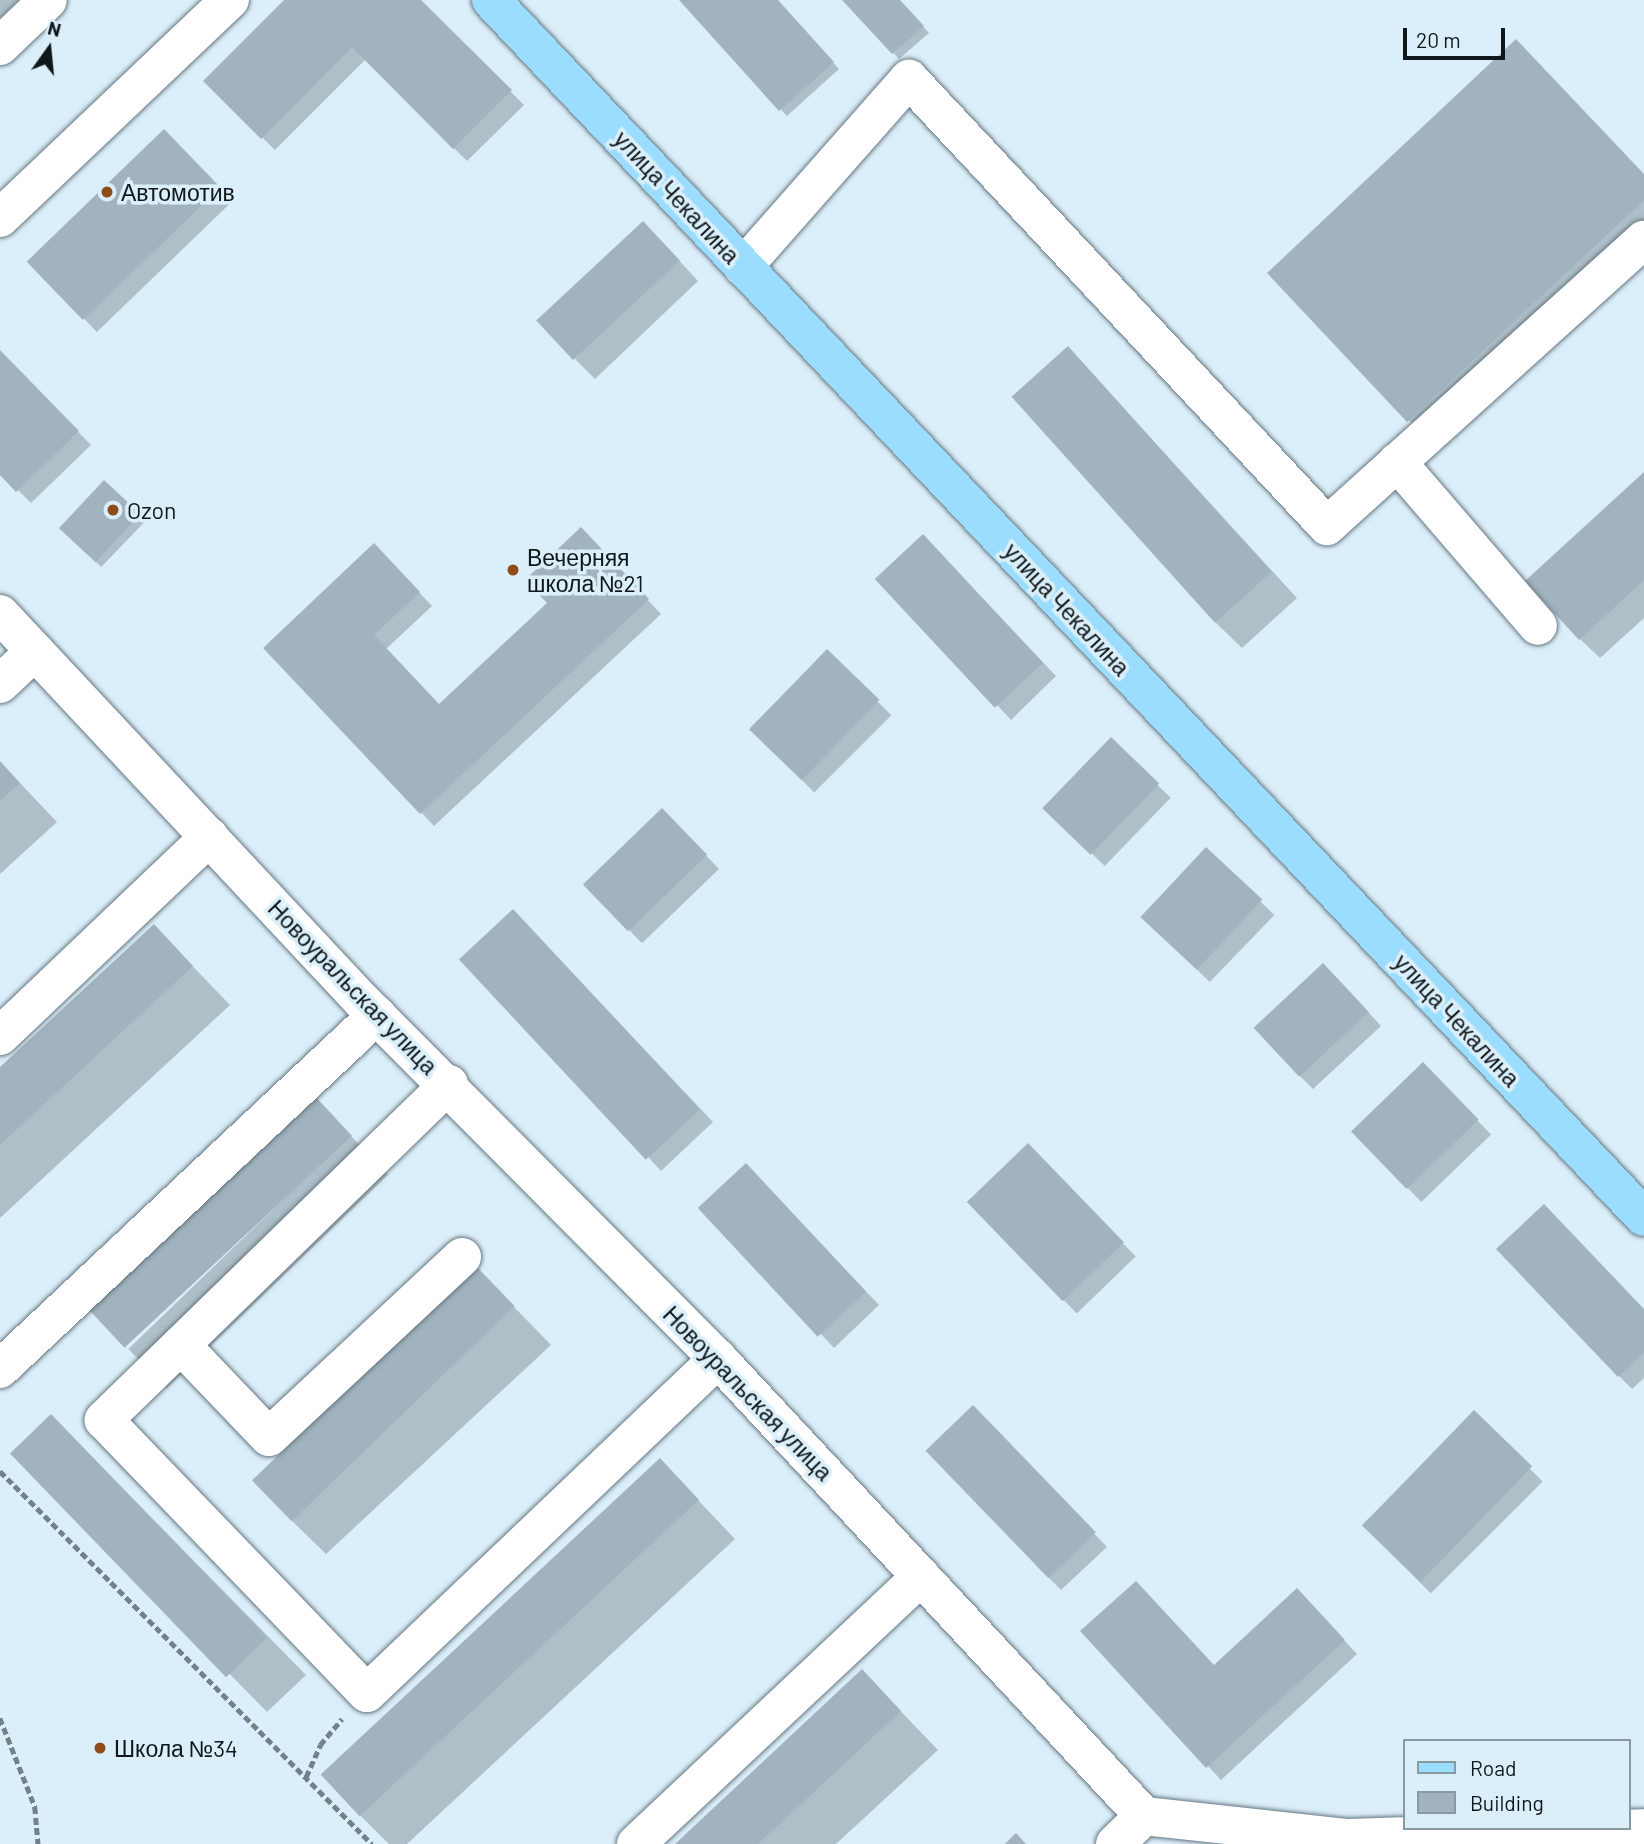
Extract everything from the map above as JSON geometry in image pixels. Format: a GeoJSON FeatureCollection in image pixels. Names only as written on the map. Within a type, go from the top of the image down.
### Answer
{"type":"FeatureCollection","features":[{"type":"Feature","properties":{"kind":"main road","name":"улица Чекалина"},"geometry":{"type":"LineString","coordinates":[[491,0],[1644,1217]]}},
{"type":"Feature","properties":{"kind":"street"},"geometry":{"type":"LineString","coordinates":[[0,46],[48,0]]}},
{"type":"Feature","properties":{"kind":"street"},"geometry":{"type":"LineString","coordinates":[[0,218],[230,0]]}},
{"type":"Feature","properties":{"kind":"street"},"geometry":{"type":"LineString","coordinates":[[743,267],[909,79],[1326,526],[1644,240]]}},
{"type":"Feature","properties":{"kind":"street"},"geometry":{"type":"LineString","coordinates":[[1397,462],[1538,626]]}},
{"type":"Feature","properties":{"kind":"street","name":"Новоуральская улица"},"geometry":{"type":"LineString","coordinates":[[0,614],[377,1015],[449,1084],[718,1359],[1144,1816]]}},
{"type":"Feature","properties":{"kind":"street"},"geometry":{"type":"LineString","coordinates":[[0,684],[35,651]]}},
{"type":"Feature","properties":{"kind":"street"},"geometry":{"type":"LineString","coordinates":[[0,1036],[209,837]]}},
{"type":"Feature","properties":{"kind":"street"},"geometry":{"type":"LineString","coordinates":[[0,1369],[377,1015]]}},
{"type":"Feature","properties":{"kind":"street"},"geometry":{"type":"LineString","coordinates":[[449,1084],[104,1420],[367,1693],[718,1359]]}},
{"type":"Feature","properties":{"kind":"street"},"geometry":{"type":"LineString","coordinates":[[181,1345],[269,1437],[462,1257]]}},
{"type":"Feature","properties":{"kind":"street"},"geometry":{"type":"LineString","coordinates":[[636,1844],[921,1576]]}},
{"type":"Feature","properties":{"kind":"street"},"geometry":{"type":"LineString","coordinates":[[1115,1844],[1144,1816],[1283,1838],[1585,1830]]}},
{"type":"Feature","properties":{"kind":"path"},"geometry":{"type":"LineString","coordinates":[[0,1471],[372,1844]]}},
{"type":"Feature","properties":{"kind":"path"},"geometry":{"type":"LineString","coordinates":[[306,1777],[320,1745],[367,1693]]}},
{"type":"Feature","properties":{"kind":"path"},"geometry":{"type":"LineString","coordinates":[[0,1718],[35,1807],[38,1844]]}},
{"type":"Feature","properties":{"kind":"building"},"geometry":{"type":"Polygon","coordinates":[[[284,0],[421,0],[512,90],[453,149],[352,47],[261,139],[203,81],[284,0]]]}},
{"type":"Feature","properties":{"kind":"building"},"geometry":{"type":"Polygon","coordinates":[[[679,0],[778,0],[834,62],[779,111],[679,0]]]}},
{"type":"Feature","properties":{"kind":"building"},"geometry":{"type":"Polygon","coordinates":[[[842,0],[900,0],[924,26],[892,54],[842,0]]]}},
{"type":"Feature","properties":{"kind":"building"},"geometry":{"type":"Polygon","coordinates":[[[1516,39],[1644,174],[1644,200],[1407,422],[1267,273],[1516,39]]]}},
{"type":"Feature","properties":{"kind":"building"},"geometry":{"type":"Polygon","coordinates":[[[164,129],[220,187],[83,320],[27,262],[164,129]]]}},
{"type":"Feature","properties":{"kind":"building"},"geometry":{"type":"Polygon","coordinates":[[[643,221],[680,260],[573,360],[536,321],[643,221]]]}},
{"type":"Feature","properties":{"kind":"building"},"geometry":{"type":"Polygon","coordinates":[[[1068,346],[1271,572],[1215,623],[1012,397],[1068,346]]]}},
{"type":"Feature","properties":{"kind":"building"},"geometry":{"type":"Polygon","coordinates":[[[0,350],[79,431],[16,492],[0,475],[0,350]]]}},
{"type":"Feature","properties":{"kind":"building"},"geometry":{"type":"Polygon","coordinates":[[[1644,472],[1644,580],[1579,640],[1525,581],[1644,472]]]}},
{"type":"Feature","properties":{"kind":"building"},"geometry":{"type":"Polygon","coordinates":[[[104,480],[141,514],[96,562],[59,528],[104,480]]]}},
{"type":"Feature","properties":{"kind":"building"},"geometry":{"type":"Polygon","coordinates":[[[581,527],[649,599],[420,814],[263,648],[374,543],[420,592],[374,635],[439,704],[547,603],[525,580],[581,527]]]}},
{"type":"Feature","properties":{"kind":"building"},"geometry":{"type":"Polygon","coordinates":[[[923,534],[1043,663],[995,708],[875,579],[923,534]]]}},
{"type":"Feature","properties":{"kind":"building"},"geometry":{"type":"Polygon","coordinates":[[[827,649],[880,700],[802,780],[749,730],[827,649]]]}},
{"type":"Feature","properties":{"kind":"building"},"geometry":{"type":"Polygon","coordinates":[[[1111,737],[1159,784],[1090,855],[1042,808],[1111,737]]]}},
{"type":"Feature","properties":{"kind":"building"},"geometry":{"type":"Polygon","coordinates":[[[0,761],[20,783],[0,801],[0,761]]]}},
{"type":"Feature","properties":{"kind":"building"},"geometry":{"type":"Polygon","coordinates":[[[662,808],[707,855],[628,931],[583,884],[662,808]]]}},
{"type":"Feature","properties":{"kind":"building"},"geometry":{"type":"Polygon","coordinates":[[[1206,847],[1262,900],[1197,970],[1141,917],[1206,847]]]}},
{"type":"Feature","properties":{"kind":"building"},"geometry":{"type":"Polygon","coordinates":[[[513,909],[700,1109],[646,1160],[459,959],[513,909]]]}},
{"type":"Feature","properties":{"kind":"building"},"geometry":{"type":"Polygon","coordinates":[[[154,924],[193,966],[0,1145],[0,1067],[154,924]]]}},
{"type":"Feature","properties":{"kind":"building"},"geometry":{"type":"Polygon","coordinates":[[[1323,963],[1369,1012],[1299,1077],[1254,1028],[1323,963]]]}},
{"type":"Feature","properties":{"kind":"building"},"geometry":{"type":"Polygon","coordinates":[[[1423,1062],[1479,1120],[1407,1189],[1351,1131],[1423,1062]]]}},
{"type":"Feature","properties":{"kind":"building"},"geometry":{"type":"Polygon","coordinates":[[[313,1094],[352,1136],[124,1348],[86,1306],[313,1094]]]}},
{"type":"Feature","properties":{"kind":"building"},"geometry":{"type":"Polygon","coordinates":[[[1028,1143],[1124,1242],[1063,1301],[967,1202],[1028,1143]]]}},
{"type":"Feature","properties":{"kind":"building"},"geometry":{"type":"Polygon","coordinates":[[[746,1163],[866,1292],[818,1337],[698,1208],[746,1163]]]}},
{"type":"Feature","properties":{"kind":"building"},"geometry":{"type":"Polygon","coordinates":[[[1544,1204],[1644,1309],[1644,1352],[1618,1377],[1496,1249],[1544,1204]]]}},
{"type":"Feature","properties":{"kind":"building"},"geometry":{"type":"Polygon","coordinates":[[[475,1265],[515,1306],[292,1521],[252,1480],[475,1265]]]}},
{"type":"Feature","properties":{"kind":"building"},"geometry":{"type":"Polygon","coordinates":[[[973,1405],[1096,1532],[1048,1578],[926,1451],[973,1405]]]}},
{"type":"Feature","properties":{"kind":"building"},"geometry":{"type":"Polygon","coordinates":[[[1474,1410],[1532,1466],[1420,1582],[1362,1526],[1474,1410]]]}},
{"type":"Feature","properties":{"kind":"building"},"geometry":{"type":"Polygon","coordinates":[[[51,1414],[267,1638],[226,1677],[10,1454],[51,1414]]]}},
{"type":"Feature","properties":{"kind":"building"},"geometry":{"type":"Polygon","coordinates":[[[660,1458],[699,1500],[360,1816],[321,1774],[660,1458]]]}},
{"type":"Feature","properties":{"kind":"building"},"geometry":{"type":"Polygon","coordinates":[[[1136,1581],[1214,1665],[1297,1588],[1345,1640],[1206,1768],[1080,1631],[1136,1581]]]}},
{"type":"Feature","properties":{"kind":"building"},"geometry":{"type":"Polygon","coordinates":[[[862,1669],[901,1711],[758,1844],[675,1844],[862,1669]]]}},
{"type":"Feature","properties":{"kind":"building"},"geometry":{"type":"Polygon","coordinates":[[[1016,1833],[1026,1844],[1005,1844],[1016,1833]]]}},
{"type":"Feature","properties":{"kind":"place","name":"Автомотив"},"geometry":{"type":"Point","coordinates":[107,192]}},
{"type":"Feature","properties":{"kind":"place","name":"Ozon"},"geometry":{"type":"Point","coordinates":[113,510]}},
{"type":"Feature","properties":{"kind":"place","name":"Вечерняя школа №21"},"geometry":{"type":"Point","coordinates":[513,570]}},
{"type":"Feature","properties":{"kind":"place","name":"Школа №34"},"geometry":{"type":"Point","coordinates":[100,1748]}}]}
